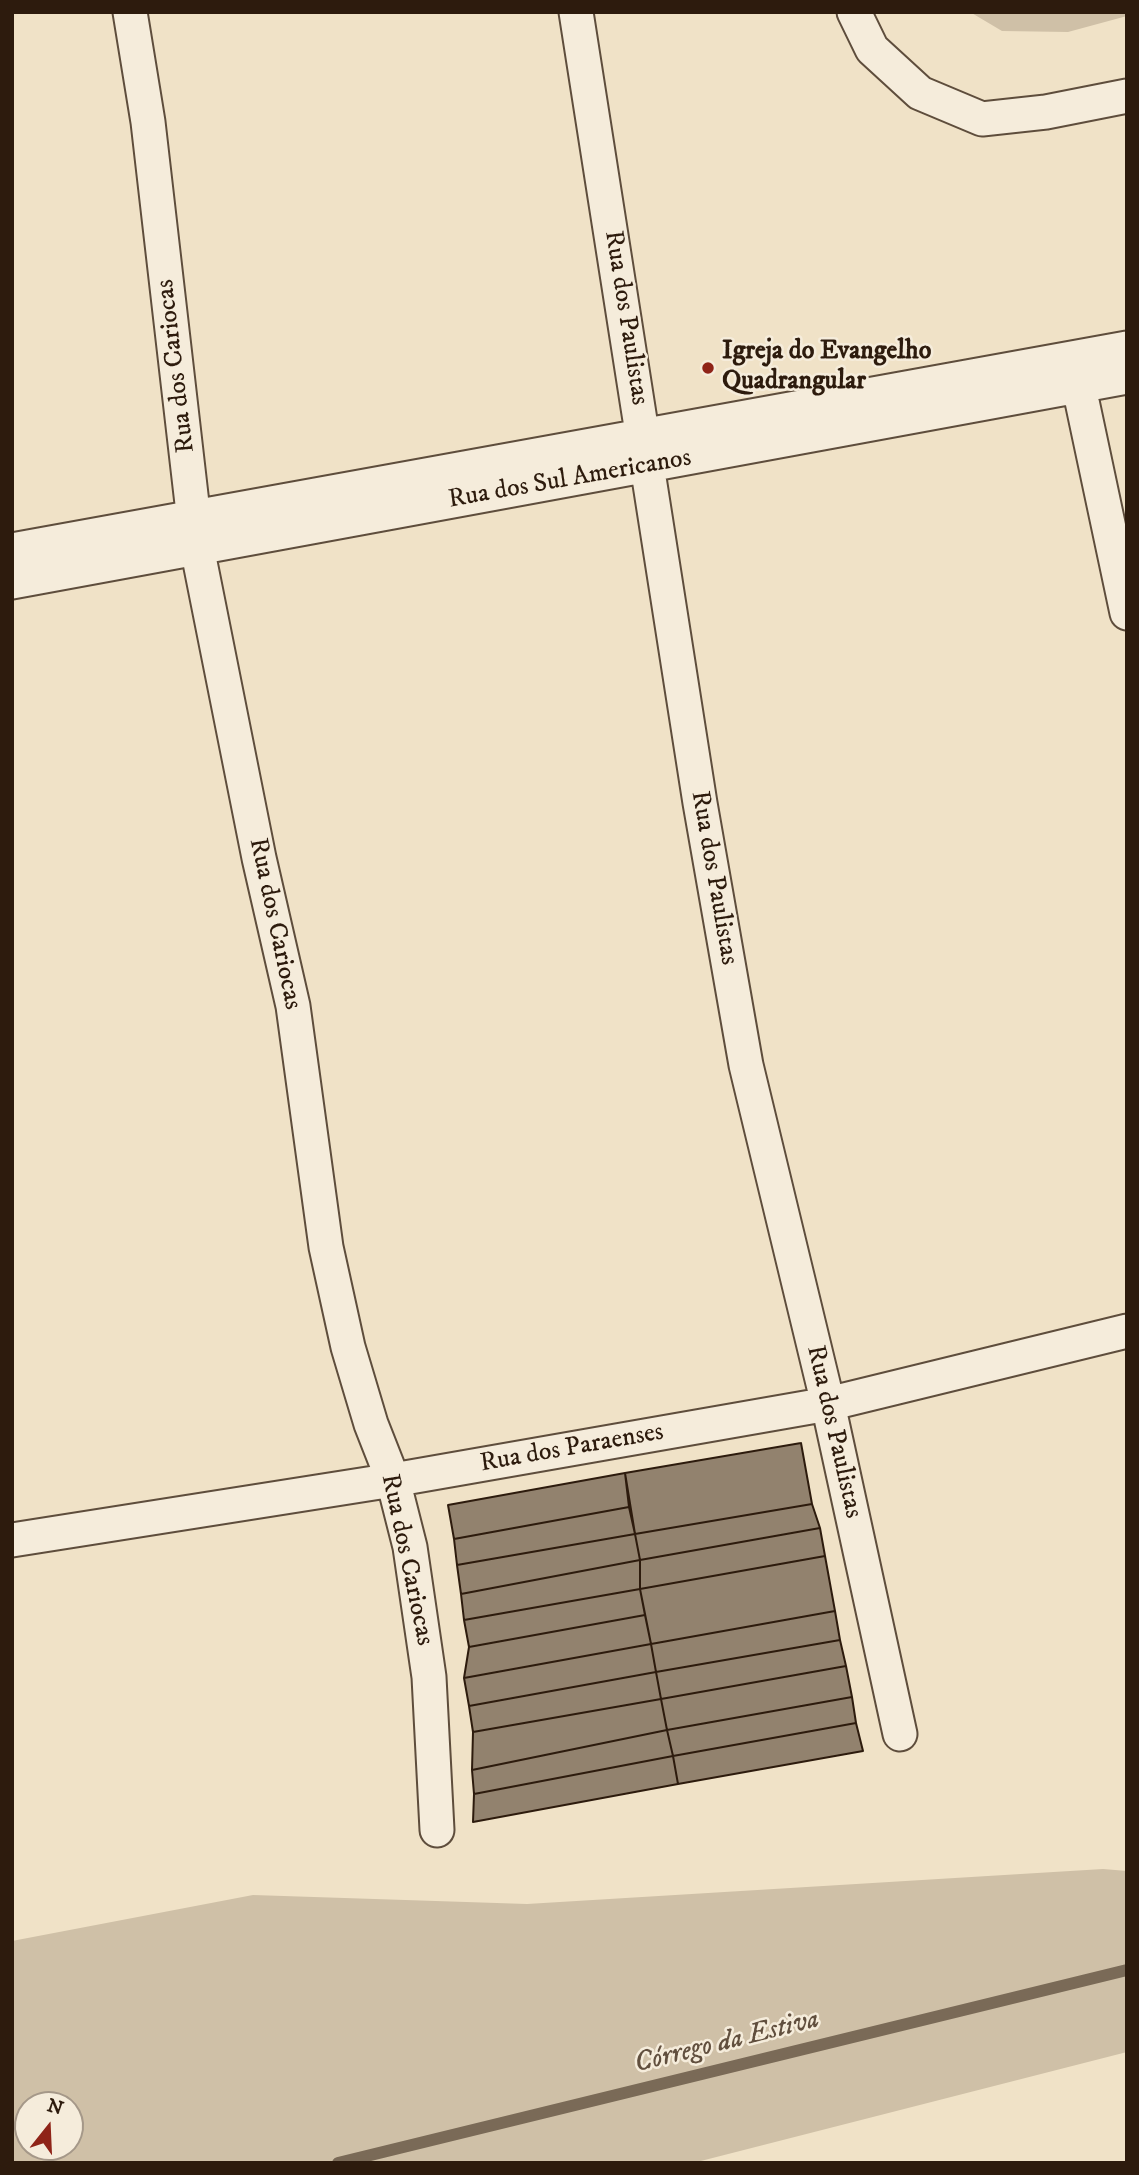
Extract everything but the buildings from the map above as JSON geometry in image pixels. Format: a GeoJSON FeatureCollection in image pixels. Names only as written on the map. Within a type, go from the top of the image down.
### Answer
{"type":"FeatureCollection","features":[{"type":"Feature","properties":{"kind":"street","name":"Rua dos Cariocas"},"geometry":{"type":"LineString","coordinates":[[130,12],[148,122],[195,531],[259,858],[293,1006],[326,1247],[348,1347],[371,1424],[393,1480],[410,1547],[429,1677],[437,1830]]}},
{"type":"Feature","properties":{"kind":"street","name":"Rua dos Paulistas"},"geometry":{"type":"LineString","coordinates":[[576,12],[700,803],[746,1065],[828,1404],[900,1734]]}},
{"type":"Feature","properties":{"kind":"street"},"geometry":{"type":"LineString","coordinates":[[855,12],[872,49],[920,93],[982,119],[1046,111],[1127,96]]}},
{"type":"Feature","properties":{"kind":"street","name":"Rua dos Sul Americanos"},"geometry":{"type":"LineString","coordinates":[[646,451],[1127,348]]}},
{"type":"Feature","properties":{"kind":"street","name":"Rua dos Sul Americanos"},"geometry":{"type":"LineString","coordinates":[[12,550],[195,531],[646,451],[1079,387],[1127,377]]}},
{"type":"Feature","properties":{"kind":"street"},"geometry":{"type":"LineString","coordinates":[[1079,387],[1127,613]]}},
{"type":"Feature","properties":{"kind":"street","name":"Rua dos Sul Americanos"},"geometry":{"type":"LineString","coordinates":[[12,582],[195,531]]}},
{"type":"Feature","properties":{"kind":"street","name":"Rua dos Paraenses"},"geometry":{"type":"LineString","coordinates":[[12,1540],[393,1480],[828,1404],[1127,1331]]}},
{"type":"Feature","properties":{"kind":"shaded area"},"geometry":{"type":"Polygon","coordinates":[[[970,12],[1127,12],[1127,16],[1068,32],[1002,31],[970,12]]]}},
{"type":"Feature","properties":{"kind":"shaded area"},"geometry":{"type":"Polygon","coordinates":[[[1103,1869],[1127,1871],[1127,2052],[693,2163],[12,2163],[12,1941],[253,1895],[527,1904],[1103,1869]]]}},
{"type":"Feature","properties":{"kind":"waterway","name":"Córrego da Estiva"},"geometry":{"type":"LineString","coordinates":[[338,2163],[1127,1970]]}},
{"type":"Feature","properties":{"kind":"place","name":"Igreja do Evangelho Quadrangular"},"geometry":{"type":"Point","coordinates":[708,368]}}]}
